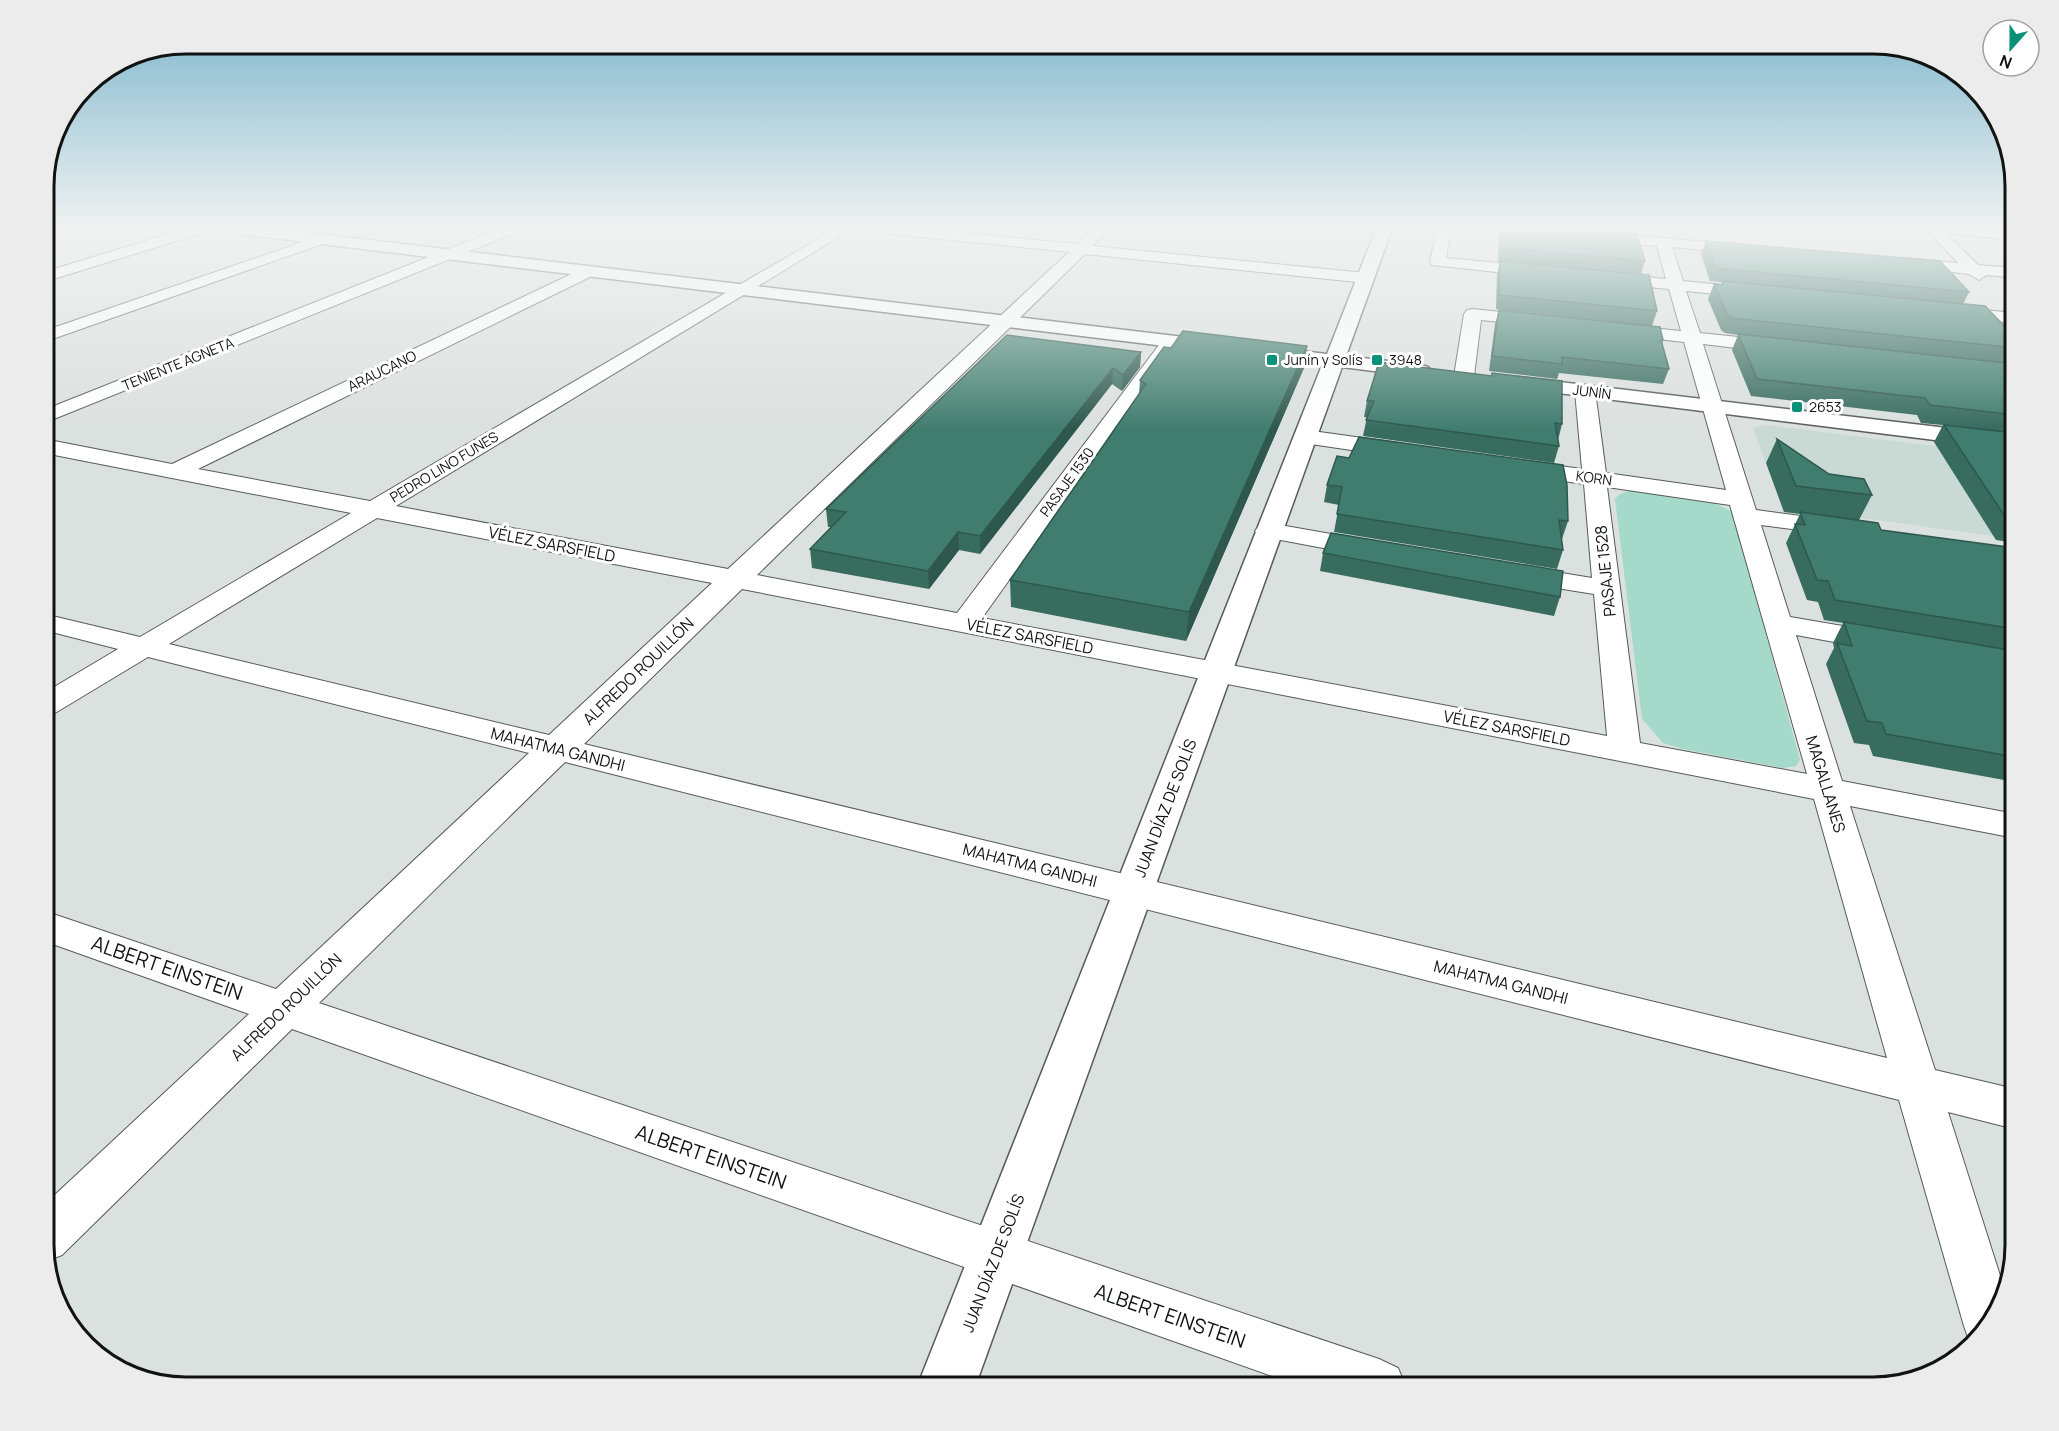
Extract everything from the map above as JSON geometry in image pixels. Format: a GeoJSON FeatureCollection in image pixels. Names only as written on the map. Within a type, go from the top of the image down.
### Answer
{"type":"FeatureCollection","features":[{"type":"Feature","properties":{"kind":"main road","name":"JUNÍN"},"geometry":{"type":"LineString","coordinates":[[793,296],[2005,442]]}},
{"type":"Feature","properties":{"kind":"main road","name":"JUAN DÍAZ DE SOLÍS"},"geometry":{"type":"LineString","coordinates":[[950,1377],[1358,296]]}},
{"type":"Feature","properties":{"kind":"street"},"geometry":{"type":"LineString","coordinates":[[54,333],[161,296]]}},
{"type":"Feature","properties":{"kind":"street","name":"TENIENTE AGNETA"},"geometry":{"type":"LineString","coordinates":[[54,413],[345,296]]}},
{"type":"Feature","properties":{"kind":"street","name":"ARAUCANO"},"geometry":{"type":"LineString","coordinates":[[175,471],[539,296]]}},
{"type":"Feature","properties":{"kind":"street","name":"PEDRO LINO FUNES"},"geometry":{"type":"LineString","coordinates":[[54,700],[734,296]]}},
{"type":"Feature","properties":{"kind":"street","name":"ALFREDO ROUILLÓN"},"geometry":{"type":"LineString","coordinates":[[54,1228],[1032,296]]}},
{"type":"Feature","properties":{"kind":"street","name":"MAGALLANES"},"geometry":{"type":"LineString","coordinates":[[1679,296],[1986,1313]]}},
{"type":"Feature","properties":{"kind":"street"},"geometry":{"type":"LineString","coordinates":[[1934,310],[2005,311]]}},
{"type":"Feature","properties":{"kind":"street"},"geometry":{"type":"LineString","coordinates":[[1464,376],[1473,314],[1554,323]]}},
{"type":"Feature","properties":{"kind":"street"},"geometry":{"type":"LineString","coordinates":[[1600,328],[1796,349]]}},
{"type":"Feature","properties":{"kind":"street","name":"PASAJE 1530"},"geometry":{"type":"LineString","coordinates":[[964,623],[1171,341]]}},
{"type":"Feature","properties":{"kind":"street","name":"PASAJE 1528"},"geometry":{"type":"LineString","coordinates":[[1585,391],[1625,751]]}},
{"type":"Feature","properties":{"kind":"street"},"geometry":{"type":"LineString","coordinates":[[1305,437],[1421,454]]}},
{"type":"Feature","properties":{"kind":"street","name":"VÉLEZ SARSFIELD"},"geometry":{"type":"LineString","coordinates":[[54,448],[2005,824]]}},
{"type":"Feature","properties":{"kind":"street","name":"KORN"},"geometry":{"type":"LineString","coordinates":[[1502,465],[1594,478],[1863,532]]}},
{"type":"Feature","properties":{"kind":"street"},"geometry":{"type":"LineString","coordinates":[[1268,531],[1396,553]]}},
{"type":"Feature","properties":{"kind":"street"},"geometry":{"type":"LineString","coordinates":[[1502,571],[1607,588]]}},
{"type":"Feature","properties":{"kind":"street","name":"MAHATMA GANDHI"},"geometry":{"type":"LineString","coordinates":[[54,624],[2005,1106]]}},
{"type":"Feature","properties":{"kind":"street"},"geometry":{"type":"LineString","coordinates":[[1779,624],[1903,645]]}},
{"type":"Feature","properties":{"kind":"street","name":"ALBERT EINSTEIN"},"geometry":{"type":"LineString","coordinates":[[54,929],[1346,1377]]}},
{"type":"Feature","properties":{"kind":"shaded area"},"geometry":{"type":"Polygon","coordinates":[[[1766,425],[2005,455],[2005,538],[1782,507],[1753,428],[1766,425]]]}},
{"type":"Feature","properties":{"kind":"green space"},"geometry":{"type":"Polygon","coordinates":[[[1640,490],[1715,503],[1733,512],[1800,760],[1796,766],[1783,768],[1663,743],[1642,719],[1615,499],[1623,493],[1640,490]]]}},
{"type":"Feature","properties":{"kind":"building"},"geometry":{"type":"Polygon","coordinates":[[[1507,296],[1654,296],[1657,311],[1507,296]]]}},
{"type":"Feature","properties":{"kind":"building"},"geometry":{"type":"Polygon","coordinates":[[[1719,296],[1877,296],[1985,306],[2005,327],[2005,347],[1731,318],[1719,296]]]}},
{"type":"Feature","properties":{"kind":"building"},"geometry":{"type":"Polygon","coordinates":[[[1499,310],[1660,327],[1669,369],[1562,357],[1562,364],[1492,356],[1499,310]]]}},
{"type":"Feature","properties":{"kind":"building"},"geometry":{"type":"Polygon","coordinates":[[[1183,331],[1307,346],[1189,612],[1010,580],[1146,384],[1140,380],[1164,347],[1171,348],[1183,331]]]}},
{"type":"Feature","properties":{"kind":"building"},"geometry":{"type":"Polygon","coordinates":[[[1738,334],[2005,363],[2005,414],[1930,405],[1925,398],[1757,379],[1738,334]]]}},
{"type":"Feature","properties":{"kind":"building"},"geometry":{"type":"Polygon","coordinates":[[[1007,335],[1141,352],[1123,375],[1113,368],[980,536],[958,532],[928,571],[810,549],[846,512],[826,509],[1007,335]]]}},
{"type":"Feature","properties":{"kind":"building"},"geometry":{"type":"Polygon","coordinates":[[[1379,362],[1492,376],[1492,373],[1562,381],[1562,424],[1555,423],[1559,446],[1366,420],[1374,401],[1367,401],[1379,362]]]}},
{"type":"Feature","properties":{"kind":"building"},"geometry":{"type":"Polygon","coordinates":[[[1944,425],[2005,432],[2005,516],[1944,425]]]}},
{"type":"Feature","properties":{"kind":"building"},"geometry":{"type":"Polygon","coordinates":[[[1359,437],[1563,465],[1567,485],[1568,521],[1559,520],[1563,550],[1337,514],[1342,487],[1327,485],[1337,456],[1349,458],[1359,437]]]}},
{"type":"Feature","properties":{"kind":"building"},"geometry":{"type":"Polygon","coordinates":[[[1777,439],[1829,474],[1864,479],[1872,495],[1796,486],[1777,439]]]}},
{"type":"Feature","properties":{"kind":"building"},"geometry":{"type":"Polygon","coordinates":[[[1800,512],[1878,523],[1881,530],[2005,547],[2005,627],[1835,600],[1828,581],[1817,580],[1795,524],[1805,525],[1800,512]]]}},
{"type":"Feature","properties":{"kind":"building"},"geometry":{"type":"Polygon","coordinates":[[[1331,533],[1563,571],[1560,597],[1323,553],[1331,533]]]}},
{"type":"Feature","properties":{"kind":"building"},"geometry":{"type":"Polygon","coordinates":[[[1844,622],[2005,649],[2005,755],[1886,734],[1882,723],[1867,721],[1837,643],[1852,646],[1844,622]]]}},
{"type":"Feature","properties":{"kind":"place","name":"Junín y Solís"},"geometry":{"type":"Point","coordinates":[1272,360]}},
{"type":"Feature","properties":{"kind":"place","name":"3948"},"geometry":{"type":"Point","coordinates":[1377,360]}},
{"type":"Feature","properties":{"kind":"place","name":"2653"},"geometry":{"type":"Point","coordinates":[1797,407]}}]}
